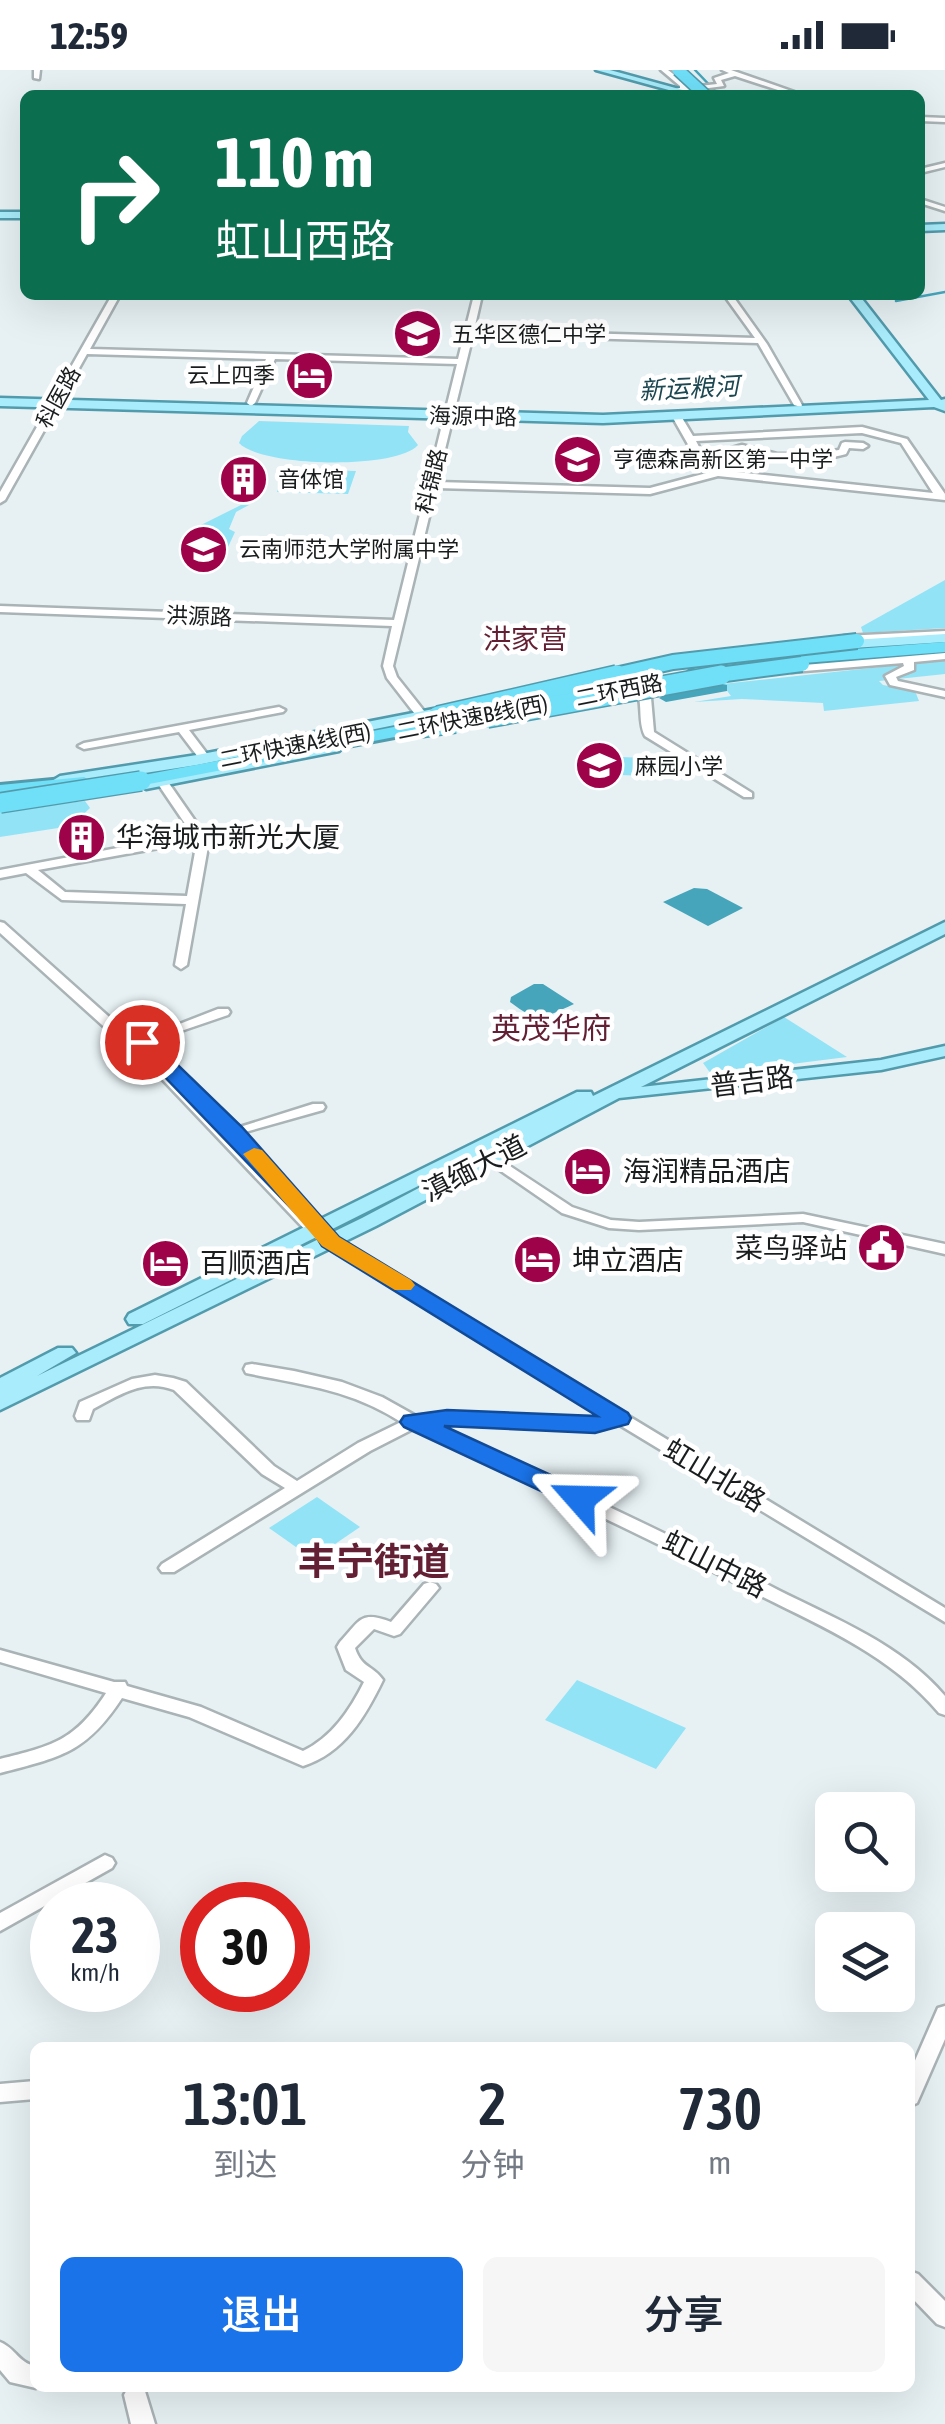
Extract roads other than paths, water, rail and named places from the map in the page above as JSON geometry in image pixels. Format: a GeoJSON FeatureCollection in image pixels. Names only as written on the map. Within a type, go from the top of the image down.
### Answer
{"type":"FeatureCollection","features":[{"type":"Feature","properties":{"kind":"highway"},"geometry":{"type":"LineString","coordinates":[[667,70],[685,90]]}},
{"type":"Feature","properties":{"kind":"highway"},"geometry":{"type":"LineString","coordinates":[[430,716],[657,665],[743,651],[857,641],[945,644]]}},
{"type":"Feature","properties":{"kind":"highway"},"geometry":{"type":"LineString","coordinates":[[404,730],[705,677],[945,644]]}},
{"type":"Feature","properties":{"kind":"highway","name":"二环快速A线(西)"},"geometry":{"type":"LineString","coordinates":[[0,795],[168,769],[722,661],[945,644]]}},
{"type":"Feature","properties":{"kind":"highway","name":"二环快速B线(西)"},"geometry":{"type":"LineString","coordinates":[[0,795],[141,781],[713,669],[945,644]]}},
{"type":"Feature","properties":{"kind":"main road"},"geometry":{"type":"LineString","coordinates":[[588,70],[678,90]]}},
{"type":"Feature","properties":{"kind":"main road"},"geometry":{"type":"LineString","coordinates":[[600,70],[679,90]]}},
{"type":"Feature","properties":{"kind":"main road"},"geometry":{"type":"LineString","coordinates":[[857,300],[942,402]]}},
{"type":"Feature","properties":{"kind":"main road"},"geometry":{"type":"LineString","coordinates":[[871,300],[942,402]]}},
{"type":"Feature","properties":{"kind":"main road","name":"海源中路"},"geometry":{"type":"LineString","coordinates":[[0,399],[678,418],[942,402]]}},
{"type":"Feature","properties":{"kind":"main road","name":"海源中路"},"geometry":{"type":"LineString","coordinates":[[56,401],[622,413],[942,402]]}},
{"type":"Feature","properties":{"kind":"main road","name":"二环西路"},"geometry":{"type":"LineString","coordinates":[[0,795],[430,716],[768,664],[945,644]]}},
{"type":"Feature","properties":{"kind":"main road","name":"二环西路"},"geometry":{"type":"LineString","coordinates":[[0,795],[162,782],[643,683]]}},
{"type":"Feature","properties":{"kind":"main road","name":"滇缅大道"},"geometry":{"type":"LineString","coordinates":[[657,1075],[945,918]]}},
{"type":"Feature","properties":{"kind":"main road","name":"滇缅大道"},"geometry":{"type":"LineString","coordinates":[[0,1387],[565,1113],[657,1075],[945,928]]}},
{"type":"Feature","properties":{"kind":"main road","name":"普吉路"},"geometry":{"type":"LineString","coordinates":[[565,1113],[881,1065],[945,1051]]}},
{"type":"Feature","properties":{"kind":"main road","name":"普吉路"},"geometry":{"type":"LineString","coordinates":[[565,1113],[657,1075],[686,1092],[886,1072],[945,1059]]}},
{"type":"Feature","properties":{"kind":"main road","name":"滇缅大道"},"geometry":{"type":"LineString","coordinates":[[0,1403],[323,1233],[493,1159],[565,1113]]}},
{"type":"Feature","properties":{"kind":"street"},"geometry":{"type":"LineString","coordinates":[[726,70],[786,90]]}},
{"type":"Feature","properties":{"kind":"street"},"geometry":{"type":"LineString","coordinates":[[702,90],[722,86],[716,79],[737,73]]}},
{"type":"Feature","properties":{"kind":"street"},"geometry":{"type":"LineString","coordinates":[[925,165],[932,168]]}},
{"type":"Feature","properties":{"kind":"street"},"geometry":{"type":"LineString","coordinates":[[925,170],[945,165]]}},
{"type":"Feature","properties":{"kind":"street","name":"科医路"},"geometry":{"type":"LineString","coordinates":[[0,500],[113,300]]}},
{"type":"Feature","properties":{"kind":"street","name":"科锦路"},"geometry":{"type":"LineString","coordinates":[[430,716],[389,673],[430,485],[477,300]]}},
{"type":"Feature","properties":{"kind":"street"},"geometry":{"type":"LineString","coordinates":[[731,300],[757,340],[764,344],[798,405]]}},
{"type":"Feature","properties":{"kind":"street"},"geometry":{"type":"LineString","coordinates":[[468,332],[757,340]]}},
{"type":"Feature","properties":{"kind":"street"},"geometry":{"type":"LineString","coordinates":[[84,351],[462,362]]}},
{"type":"Feature","properties":{"kind":"street"},"geometry":{"type":"LineString","coordinates":[[251,403],[272,356]]}},
{"type":"Feature","properties":{"kind":"street"},"geometry":{"type":"LineString","coordinates":[[779,412],[805,454]]}},
{"type":"Feature","properties":{"kind":"street"},"geometry":{"type":"LineString","coordinates":[[678,418],[705,467],[941,495]]}},
{"type":"Feature","properties":{"kind":"street"},"geometry":{"type":"LineString","coordinates":[[690,439],[862,430],[904,441],[941,495]]}},
{"type":"Feature","properties":{"kind":"street"},"geometry":{"type":"LineString","coordinates":[[430,485],[650,491],[739,464],[730,450],[738,447],[776,457],[830,456],[843,452],[845,445],[863,446]]}},
{"type":"Feature","properties":{"kind":"street","name":"洪源路"},"geometry":{"type":"LineString","coordinates":[[0,609],[398,623]]}},
{"type":"Feature","properties":{"kind":"street"},"geometry":{"type":"LineString","coordinates":[[748,795],[649,734],[643,683],[908,659],[945,644]]}},
{"type":"Feature","properties":{"kind":"street"},"geometry":{"type":"LineString","coordinates":[[908,659],[910,668],[890,676],[894,683],[945,694]]}},
{"type":"Feature","properties":{"kind":"street"},"geometry":{"type":"LineString","coordinates":[[84,746],[279,710]]}},
{"type":"Feature","properties":{"kind":"street"},"geometry":{"type":"LineString","coordinates":[[182,728],[205,759]]}},
{"type":"Feature","properties":{"kind":"street"},"geometry":{"type":"LineString","coordinates":[[162,782],[204,841],[181,965]]}},
{"type":"Feature","properties":{"kind":"street"},"geometry":{"type":"LineString","coordinates":[[0,874],[200,836]]}},
{"type":"Feature","properties":{"kind":"street"},"geometry":{"type":"LineString","coordinates":[[29,868],[62,896],[193,900]]}},
{"type":"Feature","properties":{"kind":"street"},"geometry":{"type":"LineString","coordinates":[[0,915],[142,1042],[234,1132],[323,1233]]}},
{"type":"Feature","properties":{"kind":"street"},"geometry":{"type":"LineString","coordinates":[[0,926],[167,1076],[323,1233]]}},
{"type":"Feature","properties":{"kind":"street"},"geometry":{"type":"LineString","coordinates":[[142,1042],[223,1012]]}},
{"type":"Feature","properties":{"kind":"street"},"geometry":{"type":"LineString","coordinates":[[234,1132],[318,1107]]}},
{"type":"Feature","properties":{"kind":"street"},"geometry":{"type":"LineString","coordinates":[[493,1159],[568,1210],[609,1224],[803,1218],[945,1249]]}},
{"type":"Feature","properties":{"kind":"street","name":"虹山北路"},"geometry":{"type":"LineString","coordinates":[[323,1233],[945,1616]]}},
{"type":"Feature","properties":{"kind":"street","name":"虹山中路"},"geometry":{"type":"LineString","coordinates":[[252,1369],[293,1374],[376,1401],[413,1422],[658,1535],[843,1630],[928,1685],[945,1708]]}},
{"type":"Feature","properties":{"kind":"street"},"geometry":{"type":"LineString","coordinates":[[84,1416],[86,1406],[131,1384],[167,1380],[180,1386],[268,1470],[297,1488]]}},
{"type":"Feature","properties":{"kind":"street"},"geometry":{"type":"LineString","coordinates":[[168,1568],[413,1422],[447,1418],[595,1425],[619,1418]]}},
{"type":"Feature","properties":{"kind":"street"},"geometry":{"type":"LineString","coordinates":[[0,1656],[195,1712],[303,1759],[326,1748],[364,1702],[374,1680],[352,1665],[346,1647],[371,1621],[394,1630],[430,1588]]}},
{"type":"Feature","properties":{"kind":"street"},"geometry":{"type":"LineString","coordinates":[[0,1766],[65,1749],[84,1738],[119,1688]]}},
{"type":"Feature","properties":{"kind":"street"},"geometry":{"type":"LineString","coordinates":[[0,1923],[105,1862]]}},
{"type":"Feature","properties":{"kind":"street"},"geometry":{"type":"LineString","coordinates":[[915,2086],[945,2014]]}},
{"type":"Feature","properties":{"kind":"street"},"geometry":{"type":"LineString","coordinates":[[0,2093],[30,2090]]}},
{"type":"Feature","properties":{"kind":"street"},"geometry":{"type":"LineString","coordinates":[[915,2286],[945,2317]]}},
{"type":"Feature","properties":{"kind":"street"},"geometry":{"type":"LineString","coordinates":[[0,2353],[18,2374],[30,2377]]}},
{"type":"Feature","properties":{"kind":"street"},"geometry":{"type":"LineString","coordinates":[[136,2395],[142,2424]]}},
{"type":"Feature","properties":{"kind":"waterway"},"geometry":{"type":"LineString","coordinates":[[695,70],[714,90]]}},
{"type":"Feature","properties":{"kind":"waterway"},"geometry":{"type":"LineString","coordinates":[[925,296],[945,292]]}},
{"type":"Feature","properties":{"kind":"waterway"},"geometry":{"type":"LineString","coordinates":[[896,301],[901,300]]}},
{"type":"Feature","properties":{"kind":"waterway"},"geometry":{"type":"LineString","coordinates":[[666,698],[722,688]]}},
{"type":"Feature","properties":{"kind":"place","name":"五华区德仁中学"},"geometry":{"type":"Point","coordinates":[417,334]}},
{"type":"Feature","properties":{"kind":"place","name":"云上四季"},"geometry":{"type":"Point","coordinates":[310,375]}},
{"type":"Feature","properties":{"kind":"place","name":"亨德森高新区第一中学"},"geometry":{"type":"Point","coordinates":[578,459]}},
{"type":"Feature","properties":{"kind":"place","name":"音体馆"},"geometry":{"type":"Point","coordinates":[243,479]}},
{"type":"Feature","properties":{"kind":"place","name":"云南师范大学附属中学"},"geometry":{"type":"Point","coordinates":[204,549]}},
{"type":"Feature","properties":{"kind":"place","name":"麻园小学"},"geometry":{"type":"Point","coordinates":[600,766]}},
{"type":"Feature","properties":{"kind":"place","name":"华海城市新光大厦"},"geometry":{"type":"Point","coordinates":[81,837]}},
{"type":"Feature","properties":{"kind":"place","name":"海润精品酒店"},"geometry":{"type":"Point","coordinates":[588,1171]}},
{"type":"Feature","properties":{"kind":"place","name":"菜鸟驿站"},"geometry":{"type":"Point","coordinates":[882,1248]}},
{"type":"Feature","properties":{"kind":"place","name":"坤立酒店"},"geometry":{"type":"Point","coordinates":[537,1260]}},
{"type":"Feature","properties":{"kind":"place","name":"百顺酒店"},"geometry":{"type":"Point","coordinates":[165,1263]}},
{"type":"Feature","properties":{"kind":"district","name":"洪家营"},"geometry":{"type":"Point","coordinates":[525,639]}},
{"type":"Feature","properties":{"kind":"district","name":"英茂华府"},"geometry":{"type":"Point","coordinates":[551,1029]}},
{"type":"Feature","properties":{"kind":"district","name":"丰宁街道"},"geometry":{"type":"Point","coordinates":[374,1562]}},
{"type":"Feature","properties":{"kind":"water label","name":"新运粮河"},"geometry":{"type":"Point","coordinates":[689,388]}}]}
